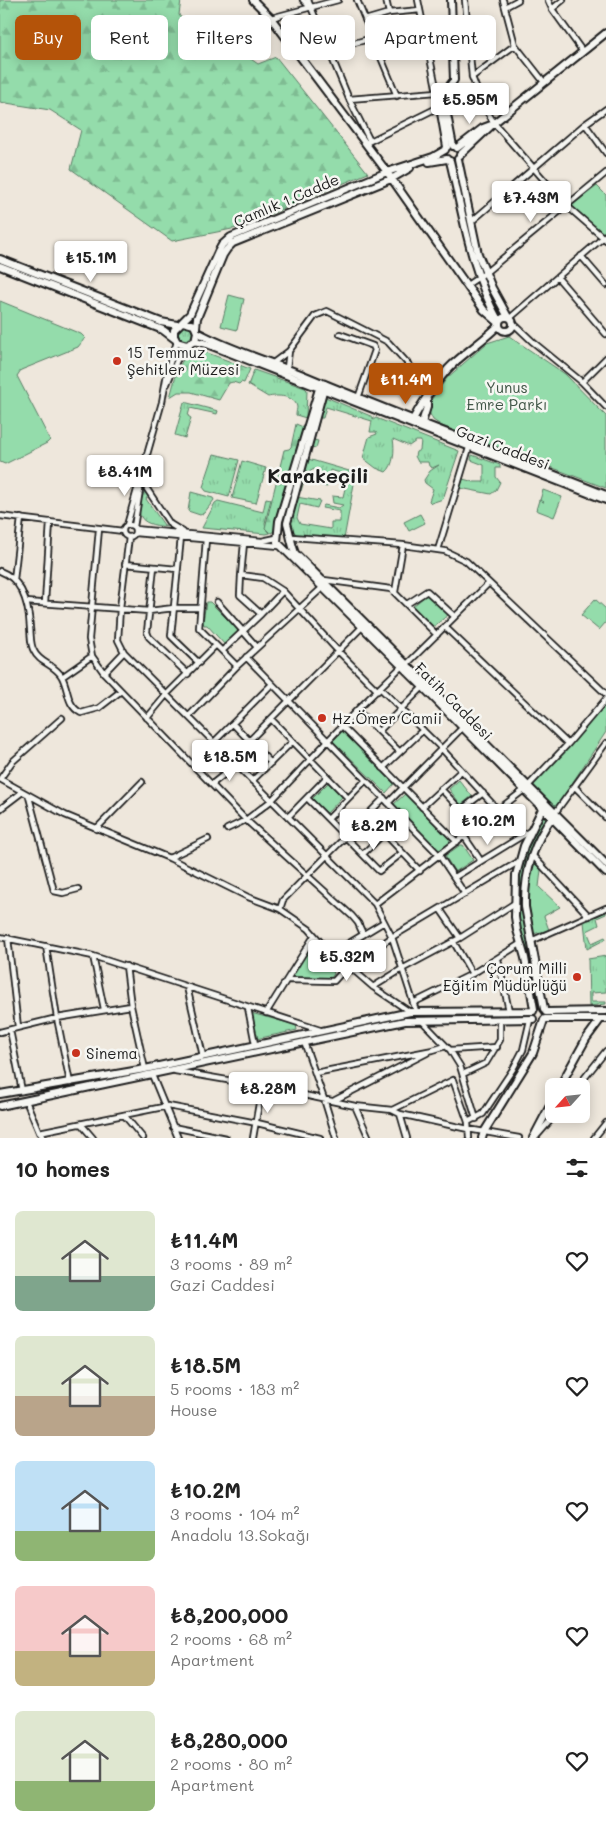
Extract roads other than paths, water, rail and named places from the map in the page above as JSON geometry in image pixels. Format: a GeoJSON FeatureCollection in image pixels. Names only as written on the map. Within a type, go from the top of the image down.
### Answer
{"type":"FeatureCollection","features":[{"type":"Feature","properties":{"kind":"main road"},"geometry":{"type":"LineString","coordinates":[[253,0],[268,15]]}},
{"type":"Feature","properties":{"kind":"main road"},"geometry":{"type":"LineString","coordinates":[[437,92],[448,88],[454,80],[450,0]]}},
{"type":"Feature","properties":{"kind":"main road"},"geometry":{"type":"LineString","coordinates":[[271,18],[367,142],[484,310],[507,330],[511,328],[510,319],[473,258],[448,160],[445,157],[451,148],[444,104],[437,92]]}},
{"type":"Feature","properties":{"kind":"main road"},"geometry":{"type":"LineString","coordinates":[[0,266],[163,330],[183,345],[192,343],[197,330],[196,318],[227,248],[391,179],[412,168],[433,161],[459,157],[494,123],[606,33]]}},
{"type":"Feature","properties":{"kind":"main road"},"geometry":{"type":"LineString","coordinates":[[437,92],[451,148],[459,157],[482,274],[500,325]]}},
{"type":"Feature","properties":{"kind":"main road","name":"Çamlık 1.Cadde"},"geometry":{"type":"LineString","coordinates":[[180,323],[190,314],[218,252],[225,241],[231,237],[387,172],[433,157],[494,123]]}},
{"type":"Feature","properties":{"kind":"main road"},"geometry":{"type":"LineString","coordinates":[[0,259],[162,322],[190,323],[197,330]]}},
{"type":"Feature","properties":{"kind":"main road"},"geometry":{"type":"LineString","coordinates":[[412,422],[432,390],[451,366],[500,325],[502,318],[510,319]]}},
{"type":"Feature","properties":{"kind":"main road"},"geometry":{"type":"LineString","coordinates":[[176,340],[174,332],[180,323]]}},
{"type":"Feature","properties":{"kind":"main road","name":"Gazi Caddesi"},"geometry":{"type":"LineString","coordinates":[[197,330],[210,339],[287,368],[322,387],[358,398],[469,448],[606,500]]}},
{"type":"Feature","properties":{"kind":"main road","name":"Gazi Caddesi"},"geometry":{"type":"LineString","coordinates":[[192,343],[207,344],[412,422]]}},
{"type":"Feature","properties":{"kind":"main road"},"geometry":{"type":"LineString","coordinates":[[281,547],[287,548],[291,544],[291,535],[287,523],[322,387]]}},
{"type":"Feature","properties":{"kind":"main road"},"geometry":{"type":"LineString","coordinates":[[277,536],[322,387]]}},
{"type":"Feature","properties":{"kind":"main road"},"geometry":{"type":"LineString","coordinates":[[427,398],[430,426]]}},
{"type":"Feature","properties":{"kind":"main road"},"geometry":{"type":"LineString","coordinates":[[421,426],[427,407]]}},
{"type":"Feature","properties":{"kind":"main road","name":"Gazi Caddesi"},"geometry":{"type":"LineString","coordinates":[[421,426],[430,426],[606,495]]}},
{"type":"Feature","properties":{"kind":"main road"},"geometry":{"type":"LineString","coordinates":[[277,536],[286,532],[291,535]]}},
{"type":"Feature","properties":{"kind":"main road","name":"Fatih Caddesi"},"geometry":{"type":"LineString","coordinates":[[277,536],[281,547],[362,627],[404,665],[553,815],[606,874]]}},
{"type":"Feature","properties":{"kind":"main road","name":"Fatih Caddesi"},"geometry":{"type":"LineString","coordinates":[[291,544],[295,553],[324,580],[463,727],[526,788],[542,808],[553,815],[605,861]]}},
{"type":"Feature","properties":{"kind":"main road"},"geometry":{"type":"LineString","coordinates":[[533,1053],[537,1034],[515,917],[516,875],[518,862],[530,830],[542,808]]}},
{"type":"Feature","properties":{"kind":"main road"},"geometry":{"type":"LineString","coordinates":[[483,1135],[533,1053],[545,1015],[531,941],[525,880],[532,854],[553,815]]}},
{"type":"Feature","properties":{"kind":"main road"},"geometry":{"type":"LineString","coordinates":[[0,1106],[148,1072],[203,1056],[413,1012],[509,1011],[540,1008],[545,1015],[603,1020]]}},
{"type":"Feature","properties":{"kind":"main road"},"geometry":{"type":"LineString","coordinates":[[0,1094],[171,1070],[405,1021],[533,1020],[545,1015],[606,1011]]}},
{"type":"Feature","properties":{"kind":"main road"},"geometry":{"type":"LineString","coordinates":[[586,1039],[590,1020]]}},
{"type":"Feature","properties":{"kind":"main road"},"geometry":{"type":"LineString","coordinates":[[564,1078],[586,1039],[603,1020]]}},
{"type":"Feature","properties":{"kind":"main road"},"geometry":{"type":"LineString","coordinates":[[534,1138],[545,1116]]}},
{"type":"Feature","properties":{"kind":"street"},"geometry":{"type":"LineString","coordinates":[[302,0],[311,8]]}},
{"type":"Feature","properties":{"kind":"street"},"geometry":{"type":"LineString","coordinates":[[308,0],[314,15]]}},
{"type":"Feature","properties":{"kind":"street"},"geometry":{"type":"LineString","coordinates":[[271,18],[338,0]]}},
{"type":"Feature","properties":{"kind":"street"},"geometry":{"type":"LineString","coordinates":[[357,0],[365,20]]}},
{"type":"Feature","properties":{"kind":"street"},"geometry":{"type":"LineString","coordinates":[[386,0],[389,12]]}},
{"type":"Feature","properties":{"kind":"street"},"geometry":{"type":"LineString","coordinates":[[349,99],[437,92],[418,0]]}},
{"type":"Feature","properties":{"kind":"street"},"geometry":{"type":"LineString","coordinates":[[465,0],[472,77],[482,103],[494,123],[567,206],[605,238],[581,256],[510,319],[533,342],[582,382],[606,407]]}},
{"type":"Feature","properties":{"kind":"street"},"geometry":{"type":"LineString","coordinates":[[503,0],[515,45],[544,82]]}},
{"type":"Feature","properties":{"kind":"street"},"geometry":{"type":"LineString","coordinates":[[505,6],[518,0]]}},
{"type":"Feature","properties":{"kind":"street"},"geometry":{"type":"LineString","coordinates":[[548,0],[552,9],[583,52]]}},
{"type":"Feature","properties":{"kind":"street"},"geometry":{"type":"LineString","coordinates":[[552,9],[563,0]]}},
{"type":"Feature","properties":{"kind":"street"},"geometry":{"type":"LineString","coordinates":[[380,15],[389,12],[420,10]]}},
{"type":"Feature","properties":{"kind":"street"},"geometry":{"type":"LineString","coordinates":[[472,77],[515,45]]}},
{"type":"Feature","properties":{"kind":"street"},"geometry":{"type":"LineString","coordinates":[[334,60],[367,142],[439,106]]}},
{"type":"Feature","properties":{"kind":"street"},"geometry":{"type":"LineString","coordinates":[[381,60],[397,96]]}},
{"type":"Feature","properties":{"kind":"street"},"geometry":{"type":"LineString","coordinates":[[471,222],[606,108]]}},
{"type":"Feature","properties":{"kind":"street"},"geometry":{"type":"LineString","coordinates":[[585,124],[606,153]]}},
{"type":"Feature","properties":{"kind":"street"},"geometry":{"type":"LineString","coordinates":[[467,285],[606,173]]}},
{"type":"Feature","properties":{"kind":"street"},"geometry":{"type":"LineString","coordinates":[[581,256],[606,285]]}},
{"type":"Feature","properties":{"kind":"street"},"geometry":{"type":"LineString","coordinates":[[558,278],[606,334]]}},
{"type":"Feature","properties":{"kind":"street"},"geometry":{"type":"LineString","coordinates":[[273,363],[289,351],[315,316],[327,311],[388,342],[432,390]]}},
{"type":"Feature","properties":{"kind":"street"},"geometry":{"type":"LineString","coordinates":[[340,334],[373,346],[376,351],[358,398]]}},
{"type":"Feature","properties":{"kind":"street"},"geometry":{"type":"LineString","coordinates":[[123,531],[127,525],[142,474],[176,340]]}},
{"type":"Feature","properties":{"kind":"street"},"geometry":{"type":"LineString","coordinates":[[163,395],[177,360],[192,343]]}},
{"type":"Feature","properties":{"kind":"street"},"geometry":{"type":"LineString","coordinates":[[287,368],[289,351]]}},
{"type":"Feature","properties":{"kind":"street"},"geometry":{"type":"LineString","coordinates":[[582,382],[606,358]]}},
{"type":"Feature","properties":{"kind":"street"},"geometry":{"type":"LineString","coordinates":[[438,550],[469,448]]}},
{"type":"Feature","properties":{"kind":"street"},"geometry":{"type":"LineString","coordinates":[[142,474],[135,530],[129,537],[120,608],[118,640],[124,652],[375,904],[392,937],[413,1003],[413,1012]]}},
{"type":"Feature","properties":{"kind":"street"},"geometry":{"type":"LineString","coordinates":[[142,474],[147,489],[170,524],[183,535],[281,547]]}},
{"type":"Feature","properties":{"kind":"street"},"geometry":{"type":"LineString","coordinates":[[0,516],[123,531]]}},
{"type":"Feature","properties":{"kind":"street"},"geometry":{"type":"LineString","coordinates":[[14,580],[21,518]]}},
{"type":"Feature","properties":{"kind":"street"},"geometry":{"type":"LineString","coordinates":[[45,603],[50,522]]}},
{"type":"Feature","properties":{"kind":"street"},"geometry":{"type":"LineString","coordinates":[[127,525],[135,530],[262,542],[277,536]]}},
{"type":"Feature","properties":{"kind":"street"},"geometry":{"type":"LineString","coordinates":[[99,528],[89,638],[92,656],[104,673],[246,820],[308,874],[352,916],[358,923],[362,934]]}},
{"type":"Feature","properties":{"kind":"street"},"geometry":{"type":"LineString","coordinates":[[123,531],[125,536],[129,537]]}},
{"type":"Feature","properties":{"kind":"street"},"geometry":{"type":"LineString","coordinates":[[183,535],[177,569],[171,636],[199,663]]}},
{"type":"Feature","properties":{"kind":"street"},"geometry":{"type":"LineString","coordinates":[[291,535],[403,544],[438,550],[466,561],[606,694]]}},
{"type":"Feature","properties":{"kind":"street"},"geometry":{"type":"LineString","coordinates":[[206,539],[199,628],[237,666]]}},
{"type":"Feature","properties":{"kind":"street"},"geometry":{"type":"LineString","coordinates":[[244,543],[240,595],[261,614]]}},
{"type":"Feature","properties":{"kind":"street"},"geometry":{"type":"LineString","coordinates":[[395,592],[403,544]]}},
{"type":"Feature","properties":{"kind":"street"},"geometry":{"type":"LineString","coordinates":[[125,564],[177,569]]}},
{"type":"Feature","properties":{"kind":"street"},"geometry":{"type":"LineString","coordinates":[[154,567],[147,632],[188,674]]}},
{"type":"Feature","properties":{"kind":"street"},"geometry":{"type":"LineString","coordinates":[[0,571],[14,580],[20,587],[26,602],[34,652],[62,677],[72,706],[81,713],[99,708],[121,690]]}},
{"type":"Feature","properties":{"kind":"street"},"geometry":{"type":"LineString","coordinates":[[241,575],[263,578],[284,591],[338,651],[423,730],[498,810]]}},
{"type":"Feature","properties":{"kind":"street"},"geometry":{"type":"LineString","coordinates":[[324,580],[391,589],[437,634]]}},
{"type":"Feature","properties":{"kind":"street"},"geometry":{"type":"LineString","coordinates":[[227,829],[246,820],[272,800],[357,710],[489,583]]}},
{"type":"Feature","properties":{"kind":"street"},"geometry":{"type":"LineString","coordinates":[[189,716],[246,657],[322,588]]}},
{"type":"Feature","properties":{"kind":"street"},"geometry":{"type":"LineString","coordinates":[[222,651],[284,591]]}},
{"type":"Feature","properties":{"kind":"street"},"geometry":{"type":"LineString","coordinates":[[407,604],[427,591],[454,616]]}},
{"type":"Feature","properties":{"kind":"street"},"geometry":{"type":"LineString","coordinates":[[26,602],[149,611],[174,608],[200,608]]}},
{"type":"Feature","properties":{"kind":"street"},"geometry":{"type":"LineString","coordinates":[[217,602],[257,647]]}},
{"type":"Feature","properties":{"kind":"street"},"geometry":{"type":"LineString","coordinates":[[249,740],[362,627]]}},
{"type":"Feature","properties":{"kind":"street"},"geometry":{"type":"LineString","coordinates":[[445,627],[568,744]]}},
{"type":"Feature","properties":{"kind":"street"},"geometry":{"type":"LineString","coordinates":[[147,718],[167,694],[216,645]]}},
{"type":"Feature","properties":{"kind":"street"},"geometry":{"type":"LineString","coordinates":[[104,673],[124,652]]}},
{"type":"Feature","properties":{"kind":"street"},"geometry":{"type":"LineString","coordinates":[[62,677],[92,656]]}},
{"type":"Feature","properties":{"kind":"street"},"geometry":{"type":"LineString","coordinates":[[246,657],[439,855],[465,894]]}},
{"type":"Feature","properties":{"kind":"street"},"geometry":{"type":"LineString","coordinates":[[214,742],[272,684]]}},
{"type":"Feature","properties":{"kind":"street"},"geometry":{"type":"LineString","coordinates":[[379,731],[423,686]]}},
{"type":"Feature","properties":{"kind":"street"},"geometry":{"type":"LineString","coordinates":[[375,904],[526,788],[568,744],[606,699]]}},
{"type":"Feature","properties":{"kind":"street"},"geometry":{"type":"LineString","coordinates":[[357,710],[400,752]]}},
{"type":"Feature","properties":{"kind":"street"},"geometry":{"type":"LineString","coordinates":[[62,718],[12,762],[0,779],[28,797],[96,829],[169,858],[248,897],[280,909],[309,929],[331,954],[342,972]]}},
{"type":"Feature","properties":{"kind":"street"},"geometry":{"type":"LineString","coordinates":[[271,719],[348,798]]}},
{"type":"Feature","properties":{"kind":"street"},"geometry":{"type":"LineString","coordinates":[[233,724],[271,763]]}},
{"type":"Feature","properties":{"kind":"street"},"geometry":{"type":"LineString","coordinates":[[342,726],[457,842]]}},
{"type":"Feature","properties":{"kind":"street"},"geometry":{"type":"LineString","coordinates":[[388,803],[463,727]]}},
{"type":"Feature","properties":{"kind":"street"},"geometry":{"type":"LineString","coordinates":[[383,768],[423,730]]}},
{"type":"Feature","properties":{"kind":"street"},"geometry":{"type":"LineString","coordinates":[[252,781],[292,742]]}},
{"type":"Feature","properties":{"kind":"street"},"geometry":{"type":"LineString","coordinates":[[553,815],[606,743]]}},
{"type":"Feature","properties":{"kind":"street"},"geometry":{"type":"LineString","coordinates":[[212,784],[236,765]]}},
{"type":"Feature","properties":{"kind":"street"},"geometry":{"type":"LineString","coordinates":[[422,807],[461,771]]}},
{"type":"Feature","properties":{"kind":"street"},"geometry":{"type":"LineString","coordinates":[[288,817],[327,776]]}},
{"type":"Feature","properties":{"kind":"street"},"geometry":{"type":"LineString","coordinates":[[328,819],[366,780]]}},
{"type":"Feature","properties":{"kind":"street"},"geometry":{"type":"LineString","coordinates":[[96,829],[142,782]]}},
{"type":"Feature","properties":{"kind":"street"},"geometry":{"type":"LineString","coordinates":[[575,787],[606,818]]}},
{"type":"Feature","properties":{"kind":"street"},"geometry":{"type":"LineString","coordinates":[[441,789],[461,810],[482,794]]}},
{"type":"Feature","properties":{"kind":"street"},"geometry":{"type":"LineString","coordinates":[[0,809],[21,793]]}},
{"type":"Feature","properties":{"kind":"street"},"geometry":{"type":"LineString","coordinates":[[28,797],[54,891],[63,894],[78,889]]}},
{"type":"Feature","properties":{"kind":"street"},"geometry":{"type":"LineString","coordinates":[[307,798],[379,871],[402,853]]}},
{"type":"Feature","properties":{"kind":"street"},"geometry":{"type":"LineString","coordinates":[[280,909],[283,900],[384,798]]}},
{"type":"Feature","properties":{"kind":"street"},"geometry":{"type":"LineString","coordinates":[[364,854],[401,817]]}},
{"type":"Feature","properties":{"kind":"street"},"geometry":{"type":"LineString","coordinates":[[455,877],[530,830]]}},
{"type":"Feature","properties":{"kind":"street"},"geometry":{"type":"LineString","coordinates":[[385,834],[420,870]]}},
{"type":"Feature","properties":{"kind":"street"},"geometry":{"type":"LineString","coordinates":[[464,836],[482,861]]}},
{"type":"Feature","properties":{"kind":"street"},"geometry":{"type":"LineString","coordinates":[[169,858],[208,839]]}},
{"type":"Feature","properties":{"kind":"street"},"geometry":{"type":"LineString","coordinates":[[532,854],[589,916]]}},
{"type":"Feature","properties":{"kind":"street"},"geometry":{"type":"LineString","coordinates":[[288,980],[334,981],[342,972],[392,937],[518,862]]}},
{"type":"Feature","properties":{"kind":"street"},"geometry":{"type":"LineString","coordinates":[[373,987],[402,968],[460,938],[515,903]]}},
{"type":"Feature","properties":{"kind":"street"},"geometry":{"type":"LineString","coordinates":[[531,941],[606,908]]}},
{"type":"Feature","properties":{"kind":"street"},"geometry":{"type":"LineString","coordinates":[[440,909],[460,938]]}},
{"type":"Feature","properties":{"kind":"street"},"geometry":{"type":"LineString","coordinates":[[331,954],[384,922]]}},
{"type":"Feature","properties":{"kind":"street"},"geometry":{"type":"LineString","coordinates":[[266,1013],[314,936]]}},
{"type":"Feature","properties":{"kind":"street"},"geometry":{"type":"LineString","coordinates":[[0,937],[93,956],[323,1031]]}},
{"type":"Feature","properties":{"kind":"street"},"geometry":{"type":"LineString","coordinates":[[8,938],[18,1027]]}},
{"type":"Feature","properties":{"kind":"street"},"geometry":{"type":"LineString","coordinates":[[453,941],[472,974]]}},
{"type":"Feature","properties":{"kind":"street"},"geometry":{"type":"LineString","coordinates":[[413,1003],[472,974],[520,944]]}},
{"type":"Feature","properties":{"kind":"street"},"geometry":{"type":"LineString","coordinates":[[46,946],[57,1018],[70,1083]]}},
{"type":"Feature","properties":{"kind":"street"},"geometry":{"type":"LineString","coordinates":[[93,956],[104,1009]]}},
{"type":"Feature","properties":{"kind":"street"},"geometry":{"type":"LineString","coordinates":[[498,959],[509,1011]]}},
{"type":"Feature","properties":{"kind":"street"},"geometry":{"type":"LineString","coordinates":[[126,966],[131,1006],[148,1072],[178,1138]]}},
{"type":"Feature","properties":{"kind":"street"},"geometry":{"type":"LineString","coordinates":[[350,967],[373,987],[413,1012]]}},
{"type":"Feature","properties":{"kind":"street"},"geometry":{"type":"LineString","coordinates":[[187,987],[203,1056]]}},
{"type":"Feature","properties":{"kind":"street"},"geometry":{"type":"LineString","coordinates":[[0,1032],[57,1018],[131,1006]]}},
{"type":"Feature","properties":{"kind":"street"},"geometry":{"type":"LineString","coordinates":[[248,1008],[256,1044]]}},
{"type":"Feature","properties":{"kind":"street"},"geometry":{"type":"LineString","coordinates":[[462,1074],[486,1063],[500,1040],[500,1019]]}},
{"type":"Feature","properties":{"kind":"street"},"geometry":{"type":"LineString","coordinates":[[421,1020],[448,1048],[462,1074],[476,1119]]}},
{"type":"Feature","properties":{"kind":"street"},"geometry":{"type":"LineString","coordinates":[[468,1122],[483,1114],[514,1069],[523,1050],[533,1020]]}},
{"type":"Feature","properties":{"kind":"street"},"geometry":{"type":"LineString","coordinates":[[10,1030],[22,1091]]}},
{"type":"Feature","properties":{"kind":"street"},"geometry":{"type":"LineString","coordinates":[[304,1042],[336,1138]]}},
{"type":"Feature","properties":{"kind":"street"},"geometry":{"type":"LineString","coordinates":[[315,1073],[433,1050],[497,1047]]}},
{"type":"Feature","properties":{"kind":"street"},"geometry":{"type":"LineString","coordinates":[[335,1100],[433,1050]]}},
{"type":"Feature","properties":{"kind":"street"},"geometry":{"type":"LineString","coordinates":[[584,1078],[606,1051]]}},
{"type":"Feature","properties":{"kind":"street"},"geometry":{"type":"LineString","coordinates":[[171,1070],[335,1100],[355,1106],[392,1110],[400,1114],[483,1135],[519,1138]]}},
{"type":"Feature","properties":{"kind":"street"},"geometry":{"type":"LineString","coordinates":[[392,1110],[453,1080],[468,1122],[469,1138]]}},
{"type":"Feature","properties":{"kind":"street"},"geometry":{"type":"LineString","coordinates":[[253,1138],[262,1086]]}},
{"type":"Feature","properties":{"kind":"street"},"geometry":{"type":"LineString","coordinates":[[26,1101],[39,1132],[44,1138]]}},
{"type":"Feature","properties":{"kind":"street"},"geometry":{"type":"LineString","coordinates":[[39,1132],[168,1106],[257,1123],[320,1138]]}},
{"type":"Feature","properties":{"kind":"street"},"geometry":{"type":"LineString","coordinates":[[355,1106],[369,1138]]}},
{"type":"Feature","properties":{"kind":"street"},"geometry":{"type":"LineString","coordinates":[[400,1114],[407,1138]]}},
{"type":"Feature","properties":{"kind":"street"},"geometry":{"type":"LineString","coordinates":[[124,1115],[143,1138]]}},
{"type":"Feature","properties":{"kind":"street"},"geometry":{"type":"LineString","coordinates":[[534,1138],[548,1123]]}},
{"type":"Feature","properties":{"kind":"street"},"geometry":{"type":"LineString","coordinates":[[594,1138],[606,1123]]}},
{"type":"Feature","properties":{"kind":"street"},"geometry":{"type":"LineString","coordinates":[[81,1124],[93,1138]]}},
{"type":"Feature","properties":{"kind":"street"},"geometry":{"type":"LineString","coordinates":[[174,1127],[226,1138]]}},
{"type":"Feature","properties":{"kind":"place","name":"15 Temmuz Şehitler Müzesi"},"geometry":{"type":"Point","coordinates":[117,361]}},
{"type":"Feature","properties":{"kind":"place","name":"Hz.Ömer Camii"},"geometry":{"type":"Point","coordinates":[322,718]}},
{"type":"Feature","properties":{"kind":"place","name":"Çorum Milli Eğitim Müdürlüğü"},"geometry":{"type":"Point","coordinates":[577,977]}},
{"type":"Feature","properties":{"kind":"place","name":"Sinema"},"geometry":{"type":"Point","coordinates":[76,1053]}},
{"type":"Feature","properties":{"kind":"district","name":"Karakeçili"},"geometry":{"type":"Point","coordinates":[318,475]}},
{"type":"Feature","properties":{"kind":"park label","name":"Yunus Emre Parkı"},"geometry":{"type":"Point","coordinates":[507,396]}}]}
